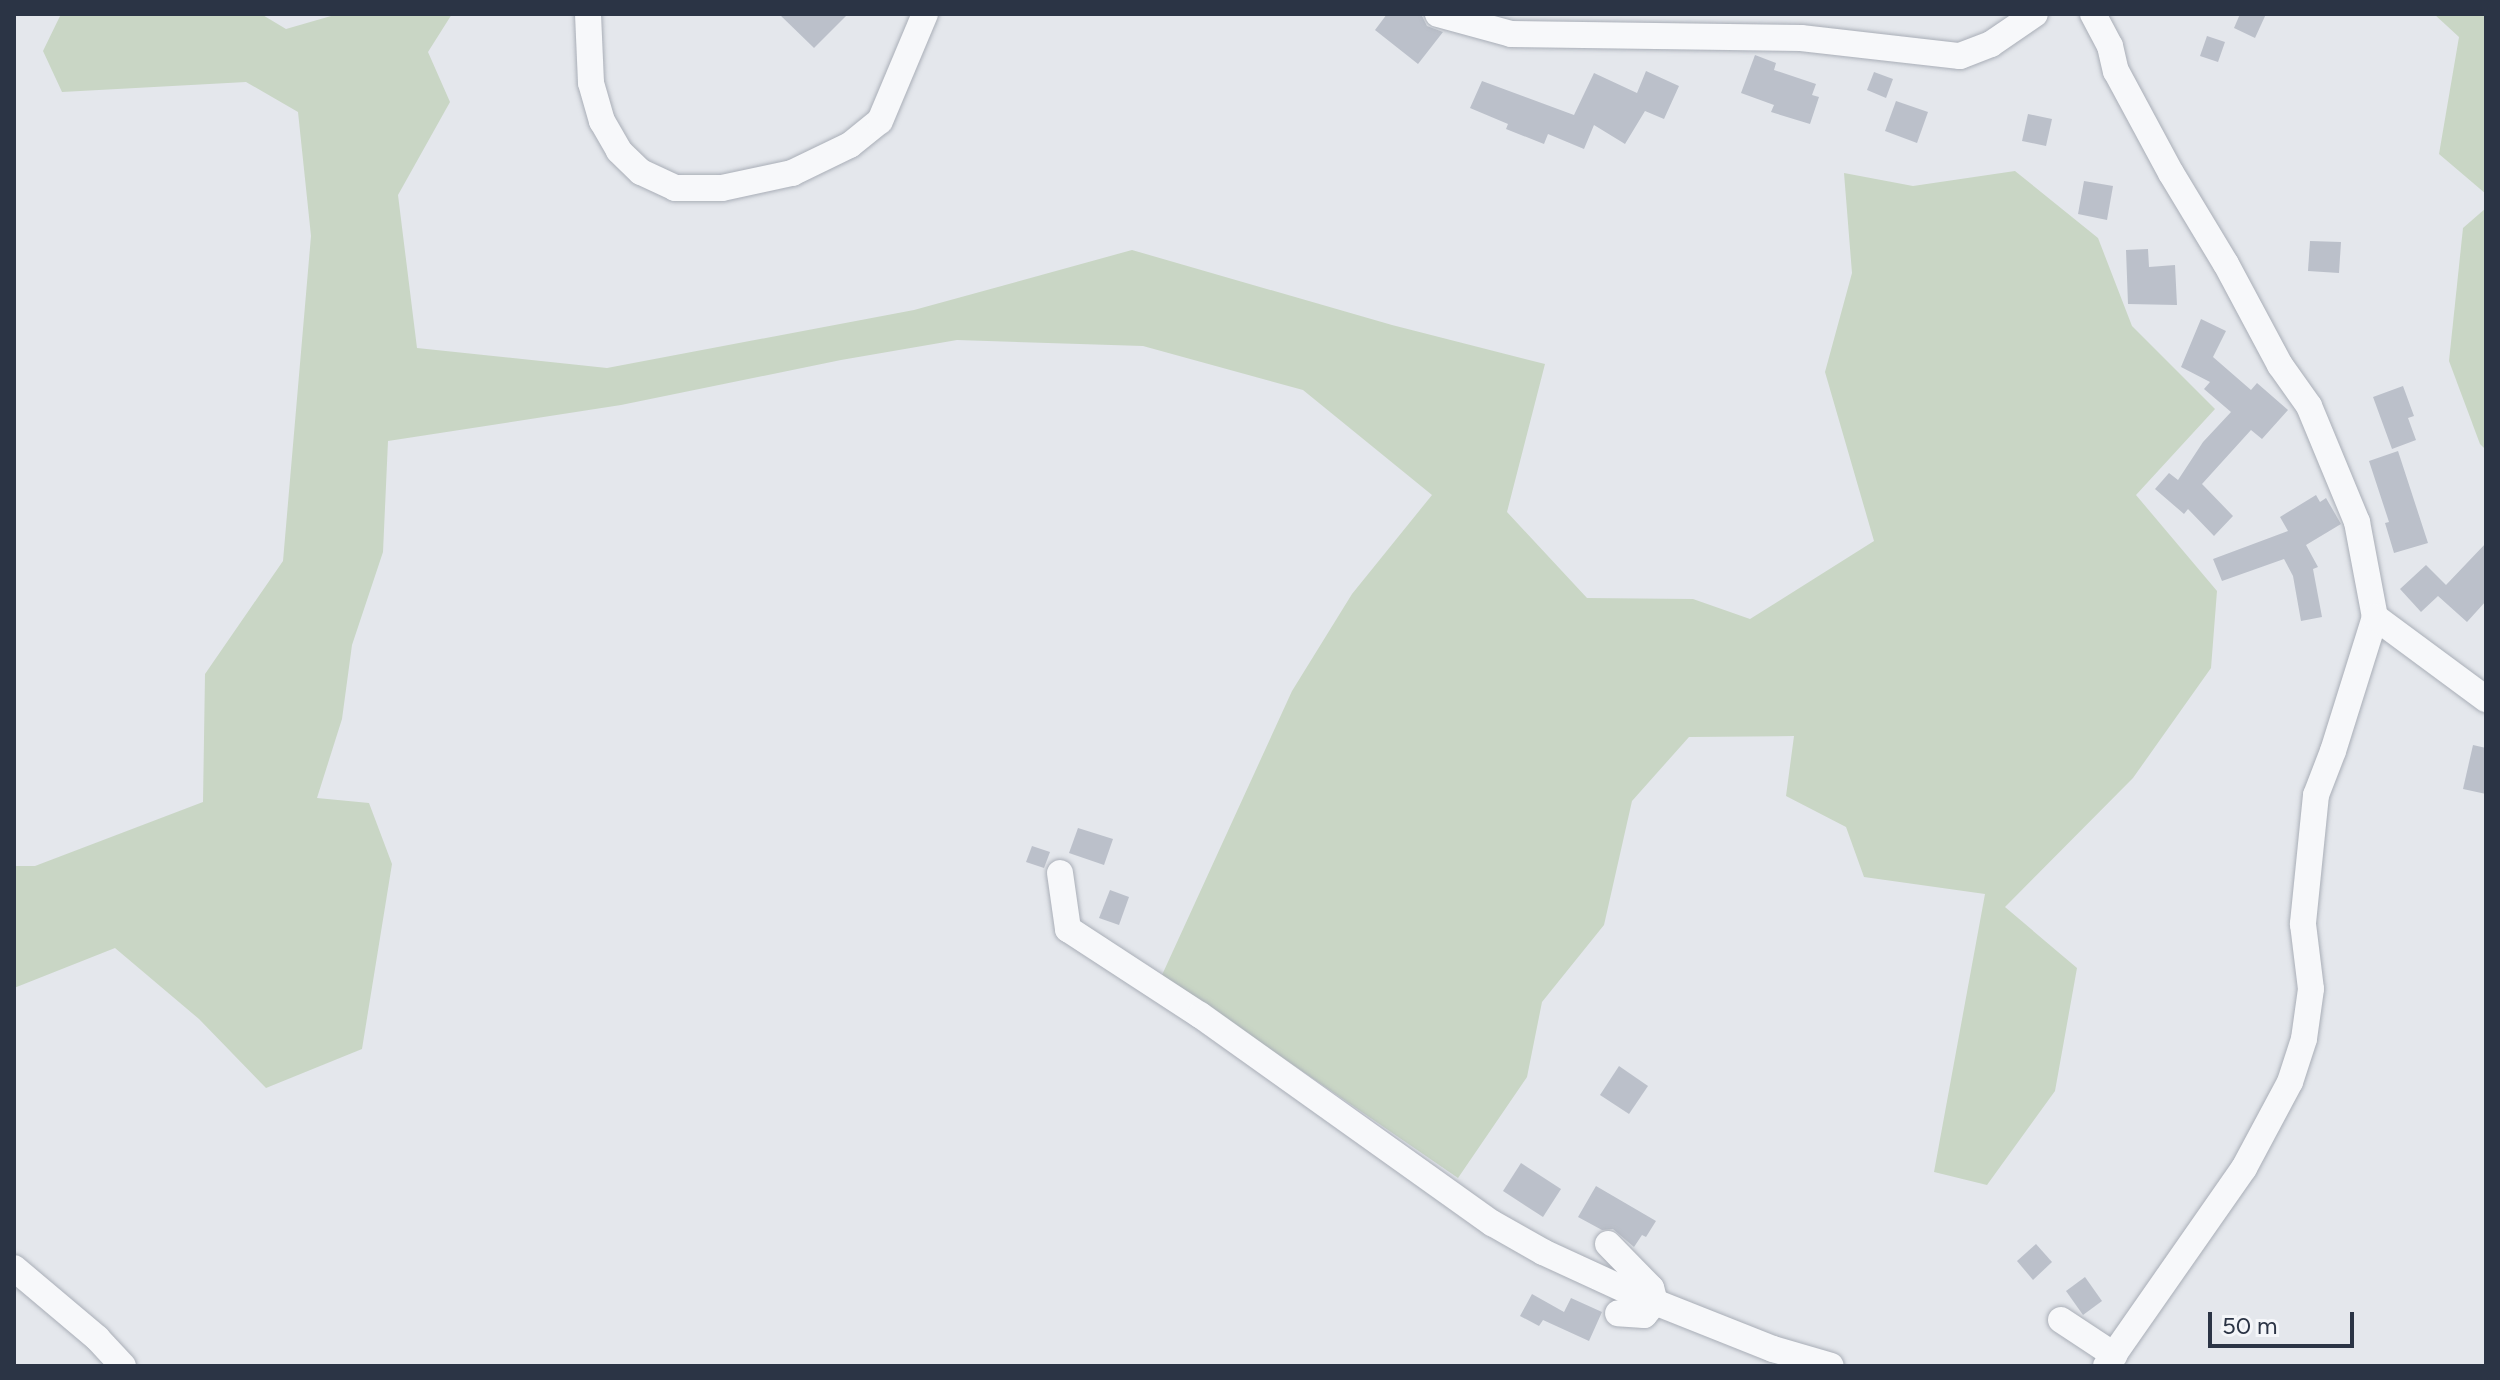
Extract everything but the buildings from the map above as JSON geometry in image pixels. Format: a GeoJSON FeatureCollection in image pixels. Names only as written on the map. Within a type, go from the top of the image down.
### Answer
{"type":"FeatureCollection","features":[{"type":"Feature","properties":{"kind":"street"},"geometry":{"type":"LineString","coordinates":[[588,14],[591,83],[602,121],[619,151],[641,172],[675,188],[722,188],[792,173],[850,145],[880,121],[925,14]]}},
{"type":"Feature","properties":{"kind":"street"},"geometry":{"type":"LineString","coordinates":[[1438,14],[1511,34],[1801,38],[1960,56],[1991,44],[2035,14]]}},
{"type":"Feature","properties":{"kind":"street"},"geometry":{"type":"LineString","coordinates":[[2061,1320],[2110,1361],[2244,1168],[2290,1082],[2304,1039],[2311,989],[2303,924],[2316,795],[2375,617],[2357,522],[2309,406],[2280,365],[2226,264],[2171,173],[2116,71],[2110,46],[2093,14]]}},
{"type":"Feature","properties":{"kind":"street"},"geometry":{"type":"LineString","coordinates":[[2375,617],[2486,699]]}},
{"type":"Feature","properties":{"kind":"street"},"geometry":{"type":"LineString","coordinates":[[1060,873],[1068,929],[1200,1015],[1492,1223],[1543,1252],[1655,1302],[1773,1349],[1831,1366]]}},
{"type":"Feature","properties":{"kind":"street"},"geometry":{"type":"LineString","coordinates":[[1608,1244],[1651,1288],[1655,1302]]}},
{"type":"Feature","properties":{"kind":"street"},"geometry":{"type":"LineString","coordinates":[[14,1268],[97,1338],[123,1366]]}},
{"type":"Feature","properties":{"kind":"street"},"geometry":{"type":"LineString","coordinates":[[1618,1313],[1644,1315],[1655,1302]]}},
{"type":"Feature","properties":{"kind":"green space"},"geometry":{"type":"Polygon","coordinates":[[[61,14],[261,14],[286,29],[338,14],[452,14],[428,52],[450,102],[398,195],[417,348],[607,368],[914,310],[1132,250],[1392,325],[1545,364],[1507,512],[1587,598],[1693,599],[1750,619],[1874,541],[1825,372],[1852,273],[1844,173],[1913,186],[2015,171],[2098,238],[2132,326],[2215,409],[2136,495],[2217,591],[2211,668],[2133,778],[2005,907],[2077,968],[2055,1091],[1987,1185],[1934,1172],[1985,894],[1864,877],[1846,827],[1786,796],[1794,736],[1689,737],[1632,801],[1604,925],[1542,1002],[1527,1077],[1458,1178],[1162,975],[1292,691],[1352,594],[1432,495],[1303,390],[1143,346],[957,340],[621,405],[388,441],[383,552],[352,645],[342,719],[317,798],[369,803],[392,864],[362,1049],[266,1088],[199,1019],[115,948],[14,988],[14,866],[35,866],[203,802],[205,674],[283,561],[311,236],[298,112],[246,82],[62,92],[43,51],[61,14]]]}},
{"type":"Feature","properties":{"kind":"green space"},"geometry":{"type":"Polygon","coordinates":[[[2434,14],[2486,14],[2486,194],[2439,154],[2459,37],[2434,14]]]}},
{"type":"Feature","properties":{"kind":"green space"},"geometry":{"type":"Polygon","coordinates":[[[2486,208],[2486,450],[2480,444],[2449,361],[2463,228],[2486,208]]]}}]}
